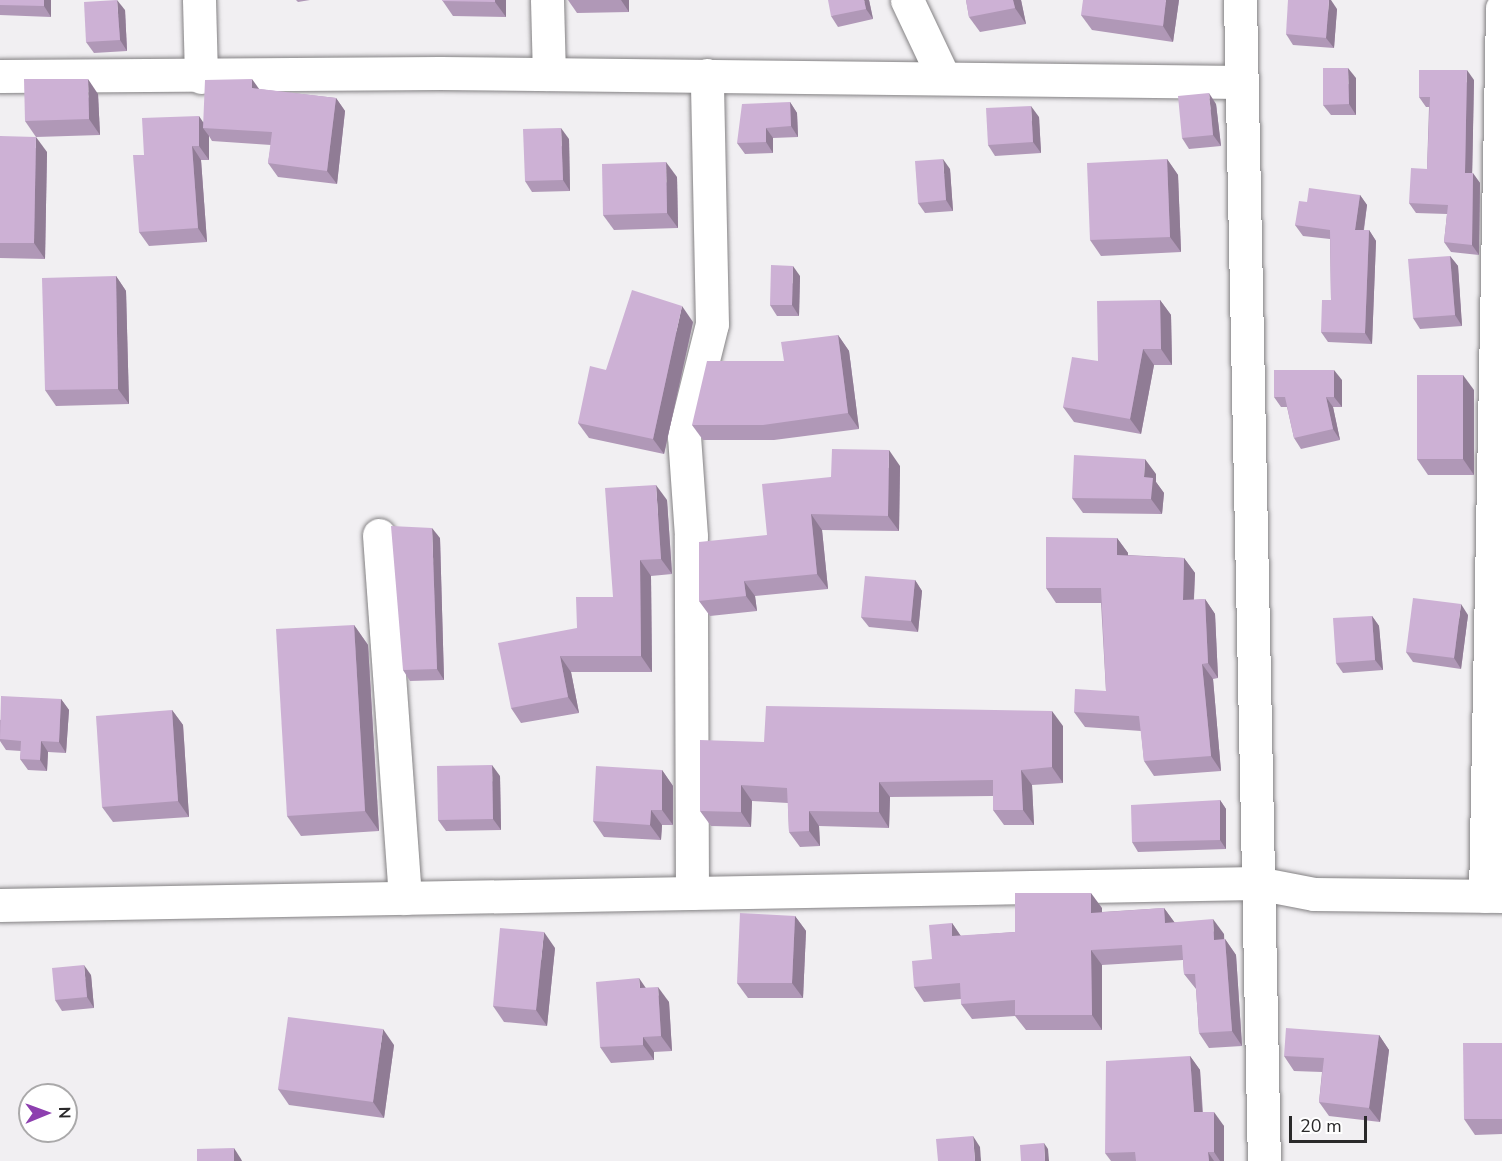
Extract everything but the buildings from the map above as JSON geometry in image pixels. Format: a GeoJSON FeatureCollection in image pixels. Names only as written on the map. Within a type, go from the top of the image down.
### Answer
{"type":"FeatureCollection","features":[{"type":"Feature","properties":{"kind":"street"},"geometry":{"type":"LineString","coordinates":[[199,0],[201,77]]}},
{"type":"Feature","properties":{"kind":"street"},"geometry":{"type":"LineString","coordinates":[[547,0],[549,74]]}},
{"type":"Feature","properties":{"kind":"street"},"geometry":{"type":"LineString","coordinates":[[906,0],[943,76]]}},
{"type":"Feature","properties":{"kind":"street"},"geometry":{"type":"LineString","coordinates":[[1240,0],[1264,1161]]}},
{"type":"Feature","properties":{"kind":"street"},"geometry":{"type":"LineString","coordinates":[[0,905],[1257,883],[1314,894],[1494,896],[1502,8]]}},
{"type":"Feature","properties":{"kind":"street"},"geometry":{"type":"LineString","coordinates":[[0,76],[549,74],[943,76],[1241,82]]}},
{"type":"Feature","properties":{"kind":"street"},"geometry":{"type":"LineString","coordinates":[[692,893],[691,536],[684,436],[712,324],[707,75]]}},
{"type":"Feature","properties":{"kind":"street"},"geometry":{"type":"LineString","coordinates":[[379,535],[405,898]]}}]}
